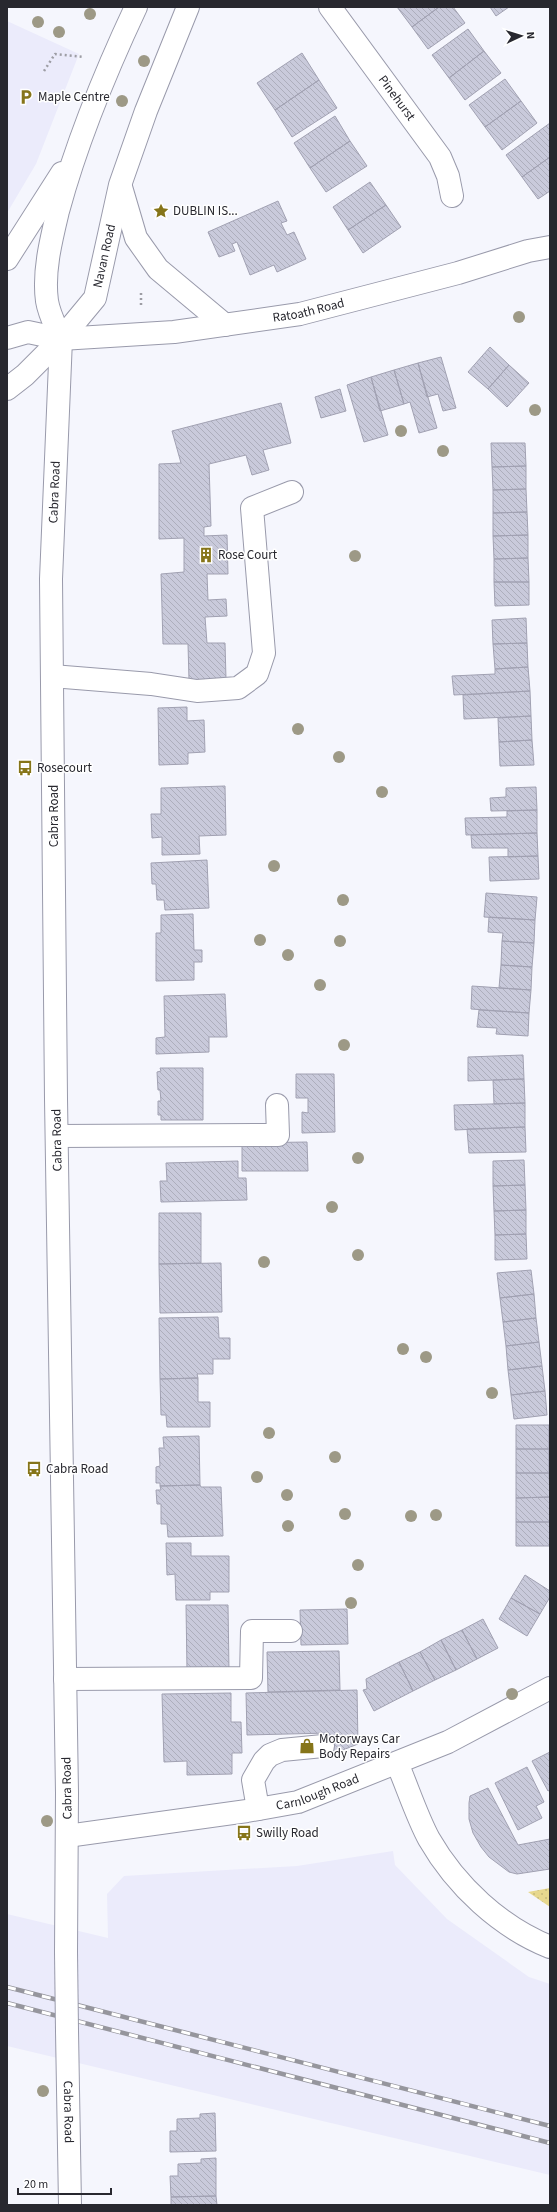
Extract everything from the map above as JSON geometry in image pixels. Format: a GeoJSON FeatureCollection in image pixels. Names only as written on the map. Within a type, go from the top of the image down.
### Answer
{"type":"FeatureCollection","features":[{"type":"Feature","properties":{"kind":"main road"},"geometry":{"type":"LineString","coordinates":[[61,338],[47,303],[47,269],[53,232],[74,154],[112,59],[136,7]]}},
{"type":"Feature","properties":{"kind":"main road","name":"Navan Road"},"geometry":{"type":"LineString","coordinates":[[7,389],[25,375],[61,338],[95,298],[120,185],[149,104],[188,7]]}},
{"type":"Feature","properties":{"kind":"main road","name":"Pinehurst"},"geometry":{"type":"LineString","coordinates":[[330,7],[440,157],[448,176],[452,196]]}},
{"type":"Feature","properties":{"kind":"main road"},"geometry":{"type":"LineString","coordinates":[[7,259],[74,154]]}},
{"type":"Feature","properties":{"kind":"main road"},"geometry":{"type":"LineString","coordinates":[[120,185],[136,238],[144,251],[158,269],[225,325]]}},
{"type":"Feature","properties":{"kind":"main road","name":"Ratoath Road"},"geometry":{"type":"LineString","coordinates":[[7,338],[28,332],[61,338],[174,332],[300,314],[458,273],[528,251],[550,247]]}},
{"type":"Feature","properties":{"kind":"main road","name":"Cabra Road"},"geometry":{"type":"LineString","coordinates":[[61,338],[51,579],[67,1836],[66,1952],[70,2205]]}},
{"type":"Feature","properties":{"kind":"main road"},"geometry":{"type":"LineString","coordinates":[[52,676],[151,684],[197,691],[238,688],[257,674],[264,653],[252,508],[292,492]]}},
{"type":"Feature","properties":{"kind":"main road"},"geometry":{"type":"LineString","coordinates":[[57,1136],[278,1135],[277,1105]]}},
{"type":"Feature","properties":{"kind":"main road"},"geometry":{"type":"LineString","coordinates":[[65,1679],[252,1678],[252,1631],[291,1631]]}},
{"type":"Feature","properties":{"kind":"main road","name":"Carnlough Road"},"geometry":{"type":"LineString","coordinates":[[67,1836],[298,1802],[448,1742],[550,1688]]}},
{"type":"Feature","properties":{"kind":"main road"},"geometry":{"type":"LineString","coordinates":[[258,1809],[253,1780],[264,1761],[270,1755],[282,1750],[324,1746]]}},
{"type":"Feature","properties":{"kind":"main road"},"geometry":{"type":"LineString","coordinates":[[397,1763],[429,1838],[458,1879],[500,1921],[532,1940],[550,1947]]}},
{"type":"Feature","properties":{"kind":"path"},"geometry":{"type":"LineString","coordinates":[[44,71],[54,54],[112,59]]}},
{"type":"Feature","properties":{"kind":"shaded area","name":"Maple Centre"},"geometry":{"type":"Polygon","coordinates":[[[7,21],[79,54],[36,164],[7,213],[7,21]]]}},
{"type":"Feature","properties":{"kind":"shaded area"},"geometry":{"type":"Polygon","coordinates":[[[393,1851],[395,1865],[447,1919],[529,1977],[550,1984],[550,2175],[7,2046],[7,1914],[108,1938],[107,1894],[124,1876],[297,1866],[393,1851]]]}},
{"type":"Feature","properties":{"kind":"shaded area"},"geometry":{"type":"Polygon","coordinates":[[[550,1888],[550,1907],[528,1892],[550,1888]]]}},
{"type":"Feature","properties":{"kind":"building"},"geometry":{"type":"Polygon","coordinates":[[[397,7],[439,7],[412,27],[397,7]]]}},
{"type":"Feature","properties":{"kind":"building"},"geometry":{"type":"Polygon","coordinates":[[[439,7],[453,7],[465,23],[428,49],[412,27],[439,7]]]}},
{"type":"Feature","properties":{"kind":"building"},"geometry":{"type":"Polygon","coordinates":[[[490,7],[509,7],[496,16],[490,7]]]}},
{"type":"Feature","properties":{"kind":"building"},"geometry":{"type":"Polygon","coordinates":[[[468,29],[484,51],[449,78],[432,55],[468,29]]]}},
{"type":"Feature","properties":{"kind":"building"},"geometry":{"type":"Polygon","coordinates":[[[484,51],[501,73],[465,100],[449,78],[484,51]]]}},
{"type":"Feature","properties":{"kind":"building"},"geometry":{"type":"Polygon","coordinates":[[[302,53],[319,80],[275,110],[257,83],[302,53]]]}},
{"type":"Feature","properties":{"kind":"building"},"geometry":{"type":"Polygon","coordinates":[[[505,79],[521,101],[485,127],[469,105],[505,79]]]}},
{"type":"Feature","properties":{"kind":"building"},"geometry":{"type":"Polygon","coordinates":[[[319,80],[337,108],[292,137],[275,110],[319,80]]]}},
{"type":"Feature","properties":{"kind":"building"},"geometry":{"type":"Polygon","coordinates":[[[521,101],[537,123],[502,150],[485,127],[521,101]]]}},
{"type":"Feature","properties":{"kind":"building"},"geometry":{"type":"Polygon","coordinates":[[[335,116],[350,141],[310,168],[294,143],[335,116]]]}},
{"type":"Feature","properties":{"kind":"building"},"geometry":{"type":"Polygon","coordinates":[[[550,123],[550,157],[522,177],[506,155],[550,123]]]}},
{"type":"Feature","properties":{"kind":"building"},"geometry":{"type":"Polygon","coordinates":[[[350,141],[367,166],[326,192],[310,168],[350,141]]]}},
{"type":"Feature","properties":{"kind":"building"},"geometry":{"type":"Polygon","coordinates":[[[550,157],[550,191],[538,199],[522,177],[550,157]]]}},
{"type":"Feature","properties":{"kind":"building"},"geometry":{"type":"Polygon","coordinates":[[[370,182],[386,205],[348,230],[333,207],[370,182]]]}},
{"type":"Feature","properties":{"kind":"building"},"geometry":{"type":"Polygon","coordinates":[[[278,201],[287,221],[281,223],[287,235],[294,232],[306,259],[277,272],[274,265],[250,275],[237,242],[232,244],[235,251],[219,257],[208,232],[278,201]]]}},
{"type":"Feature","properties":{"kind":"building"},"geometry":{"type":"Polygon","coordinates":[[[386,205],[401,227],[363,253],[348,230],[386,205]]]}},
{"type":"Feature","properties":{"kind":"building"},"geometry":{"type":"Polygon","coordinates":[[[490,347],[509,365],[488,389],[468,372],[490,347]]]}},
{"type":"Feature","properties":{"kind":"building"},"geometry":{"type":"Polygon","coordinates":[[[441,357],[456,408],[443,411],[438,394],[427,397],[418,363],[441,357]]]}},
{"type":"Feature","properties":{"kind":"building"},"geometry":{"type":"Polygon","coordinates":[[[418,363],[437,428],[419,433],[410,402],[404,404],[394,370],[418,363]]]}},
{"type":"Feature","properties":{"kind":"building"},"geometry":{"type":"Polygon","coordinates":[[[509,365],[529,383],[507,407],[488,389],[509,365]]]}},
{"type":"Feature","properties":{"kind":"building"},"geometry":{"type":"Polygon","coordinates":[[[394,370],[404,404],[380,411],[371,377],[394,370]]]}},
{"type":"Feature","properties":{"kind":"building"},"geometry":{"type":"Polygon","coordinates":[[[371,377],[388,435],[364,442],[347,385],[371,377]]]}},
{"type":"Feature","properties":{"kind":"building"},"geometry":{"type":"Polygon","coordinates":[[[340,389],[346,411],[321,418],[315,397],[340,389]]]}},
{"type":"Feature","properties":{"kind":"building","name":"Rose Court"},"geometry":{"type":"Polygon","coordinates":[[[281,403],[291,443],[263,450],[269,470],[252,475],[246,455],[209,464],[211,526],[204,527],[204,536],[227,535],[228,574],[207,574],[208,600],[226,599],[227,616],[205,617],[207,643],[225,643],[226,679],[189,680],[188,644],[163,644],[161,574],[184,572],[184,538],[159,539],[159,464],[181,463],[172,431],[281,403]]]}},
{"type":"Feature","properties":{"kind":"building"},"geometry":{"type":"Polygon","coordinates":[[[491,443],[525,443],[526,466],[492,467],[491,443]]]}},
{"type":"Feature","properties":{"kind":"building"},"geometry":{"type":"Polygon","coordinates":[[[526,466],[526,489],[493,490],[492,467],[526,466]]]}},
{"type":"Feature","properties":{"kind":"building"},"geometry":{"type":"Polygon","coordinates":[[[526,489],[527,512],[493,513],[493,490],[526,489]]]}},
{"type":"Feature","properties":{"kind":"building"},"geometry":{"type":"Polygon","coordinates":[[[527,512],[528,535],[493,536],[493,513],[527,512]]]}},
{"type":"Feature","properties":{"kind":"building"},"geometry":{"type":"Polygon","coordinates":[[[528,535],[528,558],[494,559],[493,536],[528,535]]]}},
{"type":"Feature","properties":{"kind":"building"},"geometry":{"type":"Polygon","coordinates":[[[528,558],[529,582],[494,582],[494,559],[528,558]]]}},
{"type":"Feature","properties":{"kind":"building"},"geometry":{"type":"Polygon","coordinates":[[[494,582],[529,582],[529,605],[495,606],[494,582]]]}},
{"type":"Feature","properties":{"kind":"building"},"geometry":{"type":"Polygon","coordinates":[[[526,618],[527,643],[493,644],[492,620],[526,618]]]}},
{"type":"Feature","properties":{"kind":"building"},"geometry":{"type":"Polygon","coordinates":[[[527,643],[528,667],[495,669],[493,644],[527,643]]]}},
{"type":"Feature","properties":{"kind":"building"},"geometry":{"type":"Polygon","coordinates":[[[528,667],[530,691],[454,695],[452,676],[495,674],[495,669],[528,667]]]}},
{"type":"Feature","properties":{"kind":"building"},"geometry":{"type":"Polygon","coordinates":[[[530,691],[531,716],[464,719],[463,695],[530,691]]]}},
{"type":"Feature","properties":{"kind":"building"},"geometry":{"type":"Polygon","coordinates":[[[187,707],[187,721],[204,720],[205,752],[188,753],[188,764],[159,765],[158,708],[187,707]]]}},
{"type":"Feature","properties":{"kind":"building"},"geometry":{"type":"Polygon","coordinates":[[[531,716],[532,740],[499,742],[498,718],[531,716]]]}},
{"type":"Feature","properties":{"kind":"building"},"geometry":{"type":"Polygon","coordinates":[[[532,740],[534,765],[500,766],[499,742],[532,740]]]}},
{"type":"Feature","properties":{"kind":"building"},"geometry":{"type":"Polygon","coordinates":[[[225,786],[226,835],[199,836],[200,854],[162,855],[162,837],[152,838],[151,814],[161,814],[161,788],[225,786]]]}},
{"type":"Feature","properties":{"kind":"building"},"geometry":{"type":"Polygon","coordinates":[[[536,787],[537,810],[491,811],[490,798],[506,797],[506,788],[536,787]]]}},
{"type":"Feature","properties":{"kind":"building"},"geometry":{"type":"Polygon","coordinates":[[[537,810],[537,833],[466,835],[465,818],[507,817],[507,811],[537,810]]]}},
{"type":"Feature","properties":{"kind":"building"},"geometry":{"type":"Polygon","coordinates":[[[537,833],[538,856],[508,857],[508,848],[472,848],[471,835],[537,833]]]}},
{"type":"Feature","properties":{"kind":"building"},"geometry":{"type":"Polygon","coordinates":[[[538,856],[539,879],[490,881],[489,857],[538,856]]]}},
{"type":"Feature","properties":{"kind":"building"},"geometry":{"type":"Polygon","coordinates":[[[207,860],[209,908],[165,910],[164,900],[157,900],[156,884],[152,884],[151,863],[207,860]]]}},
{"type":"Feature","properties":{"kind":"building"},"geometry":{"type":"Polygon","coordinates":[[[486,893],[537,897],[535,920],[484,917],[486,893]]]}},
{"type":"Feature","properties":{"kind":"building"},"geometry":{"type":"Polygon","coordinates":[[[193,914],[194,950],[202,950],[202,962],[194,962],[194,980],[156,981],[156,933],[161,933],[161,915],[193,914]]]}},
{"type":"Feature","properties":{"kind":"building"},"geometry":{"type":"Polygon","coordinates":[[[489,917],[535,920],[534,943],[502,941],[503,933],[488,932],[489,917]]]}},
{"type":"Feature","properties":{"kind":"building"},"geometry":{"type":"Polygon","coordinates":[[[502,941],[534,943],[532,967],[501,965],[502,941]]]}},
{"type":"Feature","properties":{"kind":"building"},"geometry":{"type":"Polygon","coordinates":[[[501,965],[532,967],[531,990],[499,988],[501,965]]]}},
{"type":"Feature","properties":{"kind":"building"},"geometry":{"type":"Polygon","coordinates":[[[472,986],[531,990],[529,1013],[471,1009],[472,986]]]}},
{"type":"Feature","properties":{"kind":"building"},"geometry":{"type":"Polygon","coordinates":[[[225,994],[227,1037],[209,1037],[209,1052],[156,1054],[156,1038],[165,1037],[164,996],[225,994]]]}},
{"type":"Feature","properties":{"kind":"building"},"geometry":{"type":"Polygon","coordinates":[[[479,1010],[529,1013],[528,1036],[496,1034],[497,1028],[477,1027],[479,1010]]]}},
{"type":"Feature","properties":{"kind":"building"},"geometry":{"type":"Polygon","coordinates":[[[523,1055],[524,1079],[468,1081],[468,1057],[523,1055]]]}},
{"type":"Feature","properties":{"kind":"building"},"geometry":{"type":"Polygon","coordinates":[[[160,1068],[203,1068],[203,1120],[161,1120],[161,1115],[158,1115],[158,1101],[161,1101],[160,1090],[158,1090],[157,1072],[161,1071],[160,1068]]]}},
{"type":"Feature","properties":{"kind":"building"},"geometry":{"type":"Polygon","coordinates":[[[296,1074],[334,1074],[335,1132],[302,1133],[302,1112],[308,1113],[308,1098],[296,1098],[296,1074]]]}},
{"type":"Feature","properties":{"kind":"building"},"geometry":{"type":"Polygon","coordinates":[[[524,1079],[525,1103],[494,1104],[493,1080],[524,1079]]]}},
{"type":"Feature","properties":{"kind":"building"},"geometry":{"type":"Polygon","coordinates":[[[525,1103],[525,1127],[455,1130],[454,1105],[525,1103]]]}},
{"type":"Feature","properties":{"kind":"building"},"geometry":{"type":"Polygon","coordinates":[[[525,1127],[526,1152],[469,1153],[467,1129],[525,1127]]]}},
{"type":"Feature","properties":{"kind":"building"},"geometry":{"type":"Polygon","coordinates":[[[307,1142],[308,1171],[242,1171],[242,1143],[307,1142]]]}},
{"type":"Feature","properties":{"kind":"building"},"geometry":{"type":"Polygon","coordinates":[[[524,1160],[525,1185],[493,1186],[493,1161],[524,1160]]]}},
{"type":"Feature","properties":{"kind":"building"},"geometry":{"type":"Polygon","coordinates":[[[238,1161],[238,1178],[246,1178],[247,1200],[161,1202],[160,1181],[167,1181],[166,1163],[238,1161]]]}},
{"type":"Feature","properties":{"kind":"building"},"geometry":{"type":"Polygon","coordinates":[[[525,1185],[526,1210],[494,1211],[493,1186],[525,1185]]]}},
{"type":"Feature","properties":{"kind":"building"},"geometry":{"type":"Polygon","coordinates":[[[526,1210],[526,1234],[495,1235],[494,1211],[526,1210]]]}},
{"type":"Feature","properties":{"kind":"building"},"geometry":{"type":"Polygon","coordinates":[[[159,1213],[201,1213],[201,1263],[159,1264],[159,1213]]]}},
{"type":"Feature","properties":{"kind":"building"},"geometry":{"type":"Polygon","coordinates":[[[526,1234],[527,1259],[495,1260],[495,1235],[526,1234]]]}},
{"type":"Feature","properties":{"kind":"building"},"geometry":{"type":"Polygon","coordinates":[[[221,1263],[222,1312],[160,1313],[159,1264],[221,1263]]]}},
{"type":"Feature","properties":{"kind":"building"},"geometry":{"type":"Polygon","coordinates":[[[531,1270],[534,1294],[500,1298],[497,1273],[531,1270]]]}},
{"type":"Feature","properties":{"kind":"building"},"geometry":{"type":"Polygon","coordinates":[[[534,1294],[536,1318],[503,1322],[500,1298],[534,1294]]]}},
{"type":"Feature","properties":{"kind":"building"},"geometry":{"type":"Polygon","coordinates":[[[218,1317],[219,1338],[230,1338],[230,1359],[213,1359],[213,1374],[197,1374],[198,1378],[160,1379],[159,1318],[218,1317]]]}},
{"type":"Feature","properties":{"kind":"building"},"geometry":{"type":"Polygon","coordinates":[[[536,1318],[539,1342],[506,1346],[503,1322],[536,1318]]]}},
{"type":"Feature","properties":{"kind":"building"},"geometry":{"type":"Polygon","coordinates":[[[539,1342],[542,1366],[508,1370],[506,1346],[539,1342]]]}},
{"type":"Feature","properties":{"kind":"building"},"geometry":{"type":"Polygon","coordinates":[[[542,1366],[545,1391],[511,1395],[508,1370],[542,1366]]]}},
{"type":"Feature","properties":{"kind":"building"},"geometry":{"type":"Polygon","coordinates":[[[198,1378],[198,1402],[210,1402],[210,1427],[167,1427],[166,1415],[161,1415],[160,1379],[198,1378]]]}},
{"type":"Feature","properties":{"kind":"building"},"geometry":{"type":"Polygon","coordinates":[[[545,1391],[547,1415],[514,1419],[511,1395],[545,1391]]]}},
{"type":"Feature","properties":{"kind":"building"},"geometry":{"type":"Polygon","coordinates":[[[516,1425],[549,1425],[549,1449],[516,1449],[516,1425]]]}},
{"type":"Feature","properties":{"kind":"building"},"geometry":{"type":"Polygon","coordinates":[[[199,1436],[200,1485],[160,1486],[160,1483],[156,1483],[156,1467],[160,1466],[159,1448],[164,1448],[163,1437],[199,1436]]]}},
{"type":"Feature","properties":{"kind":"building"},"geometry":{"type":"Polygon","coordinates":[[[516,1449],[549,1449],[549,1473],[516,1473],[516,1449]]]}},
{"type":"Feature","properties":{"kind":"building"},"geometry":{"type":"Polygon","coordinates":[[[516,1473],[549,1473],[550,1497],[516,1498],[516,1473]]]}},
{"type":"Feature","properties":{"kind":"building"},"geometry":{"type":"Polygon","coordinates":[[[200,1485],[201,1487],[221,1487],[223,1536],[168,1537],[167,1524],[161,1524],[161,1504],[157,1504],[156,1490],[161,1490],[160,1486],[200,1485]]]}},
{"type":"Feature","properties":{"kind":"building"},"geometry":{"type":"Polygon","coordinates":[[[550,1497],[550,1522],[516,1522],[516,1498],[550,1497]]]}},
{"type":"Feature","properties":{"kind":"building"},"geometry":{"type":"Polygon","coordinates":[[[516,1522],[550,1522],[550,1546],[516,1546],[516,1522]]]}},
{"type":"Feature","properties":{"kind":"building"},"geometry":{"type":"Polygon","coordinates":[[[166,1543],[191,1543],[191,1556],[229,1556],[229,1592],[210,1592],[210,1600],[176,1600],[175,1574],[167,1575],[166,1543]]]}},
{"type":"Feature","properties":{"kind":"building"},"geometry":{"type":"Polygon","coordinates":[[[525,1575],[550,1591],[550,1597],[540,1614],[511,1598],[525,1575]]]}},
{"type":"Feature","properties":{"kind":"building"},"geometry":{"type":"Polygon","coordinates":[[[511,1598],[540,1614],[527,1636],[499,1619],[511,1598]]]}},
{"type":"Feature","properties":{"kind":"building"},"geometry":{"type":"Polygon","coordinates":[[[186,1605],[228,1605],[229,1671],[187,1671],[186,1605]]]}},
{"type":"Feature","properties":{"kind":"building"},"geometry":{"type":"Polygon","coordinates":[[[347,1609],[348,1644],[301,1645],[300,1610],[347,1609]]]}},
{"type":"Feature","properties":{"kind":"building"},"geometry":{"type":"Polygon","coordinates":[[[483,1619],[498,1648],[477,1659],[462,1630],[483,1619]]]}},
{"type":"Feature","properties":{"kind":"building"},"geometry":{"type":"Polygon","coordinates":[[[462,1630],[477,1659],[456,1670],[441,1640],[462,1630]]]}},
{"type":"Feature","properties":{"kind":"building"},"geometry":{"type":"Polygon","coordinates":[[[441,1640],[456,1670],[435,1680],[420,1652],[441,1640]]]}},
{"type":"Feature","properties":{"kind":"building"},"geometry":{"type":"Polygon","coordinates":[[[339,1651],[340,1690],[268,1692],[267,1652],[339,1651]]]}},
{"type":"Feature","properties":{"kind":"building"},"geometry":{"type":"Polygon","coordinates":[[[420,1652],[435,1680],[413,1691],[399,1662],[420,1652]]]}},
{"type":"Feature","properties":{"kind":"building"},"geometry":{"type":"Polygon","coordinates":[[[399,1662],[413,1691],[374,1711],[363,1690],[367,1689],[366,1679],[399,1662]]]}},
{"type":"Feature","properties":{"kind":"building"},"geometry":{"type":"Polygon","coordinates":[[[357,1690],[358,1744],[330,1755],[329,1733],[247,1735],[246,1693],[357,1690]]]}},
{"type":"Feature","properties":{"kind":"building"},"geometry":{"type":"Polygon","coordinates":[[[231,1693],[231,1722],[241,1722],[242,1753],[232,1753],[232,1774],[187,1775],[187,1761],[164,1762],[162,1694],[231,1693]]]}},
{"type":"Feature","properties":{"kind":"building"},"geometry":{"type":"Polygon","coordinates":[[[550,1752],[550,1790],[548,1791],[532,1761],[550,1752]]]}},
{"type":"Feature","properties":{"kind":"building"},"geometry":{"type":"Polygon","coordinates":[[[527,1767],[544,1802],[536,1806],[542,1818],[518,1830],[495,1783],[527,1767]]]}},
{"type":"Feature","properties":{"kind":"building"},"geometry":{"type":"Polygon","coordinates":[[[488,1788],[518,1845],[550,1839],[550,1869],[517,1874],[509,1872],[489,1857],[481,1847],[473,1833],[469,1819],[469,1803],[470,1796],[488,1788]]]}},
{"type":"Feature","properties":{"kind":"building"},"geometry":{"type":"Polygon","coordinates":[[[215,2113],[216,2151],[170,2152],[170,2131],[177,2131],[177,2119],[200,2118],[200,2114],[215,2113]]]}},
{"type":"Feature","properties":{"kind":"building"},"geometry":{"type":"Polygon","coordinates":[[[216,2158],[216,2196],[171,2197],[170,2176],[178,2176],[178,2164],[201,2163],[201,2159],[216,2158]]]}},
{"type":"Feature","properties":{"kind":"building"},"geometry":{"type":"Polygon","coordinates":[[[216,2196],[217,2205],[171,2205],[171,2197],[216,2196]]]}},
{"type":"Feature","properties":{"kind":"railway"},"geometry":{"type":"LineString","coordinates":[[7,1987],[550,2126]]}},
{"type":"Feature","properties":{"kind":"railway"},"geometry":{"type":"LineString","coordinates":[[7,2003],[550,2143]]}},
{"type":"Feature","properties":{"kind":"place","name":"Maple Centre"},"geometry":{"type":"Point","coordinates":[26,97]}},
{"type":"Feature","properties":{"kind":"place","name":"DUBLIN IS..."},"geometry":{"type":"Point","coordinates":[161,211]}},
{"type":"Feature","properties":{"kind":"place","name":"Rose Court"},"geometry":{"type":"Point","coordinates":[206,555]}},
{"type":"Feature","properties":{"kind":"place","name":"Rosecourt"},"geometry":{"type":"Point","coordinates":[25,768]}},
{"type":"Feature","properties":{"kind":"place","name":"Cabra Road"},"geometry":{"type":"Point","coordinates":[34,1469]}},
{"type":"Feature","properties":{"kind":"place","name":"Motorways Car Body Repairs"},"geometry":{"type":"Point","coordinates":[307,1746]}},
{"type":"Feature","properties":{"kind":"place","name":"Swilly Road"},"geometry":{"type":"Point","coordinates":[244,1833]}}]}
